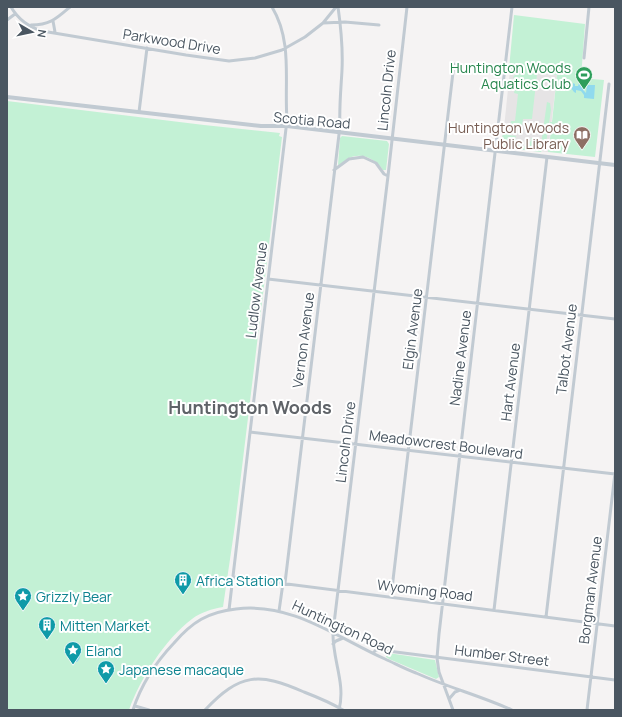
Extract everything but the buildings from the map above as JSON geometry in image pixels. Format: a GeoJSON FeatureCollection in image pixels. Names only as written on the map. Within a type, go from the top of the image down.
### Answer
{"type":"FeatureCollection","features":[{"type":"Feature","properties":{"kind":"street"},"geometry":{"type":"LineString","coordinates":[[7,20],[15,14],[11,7]]}},
{"type":"Feature","properties":{"kind":"street"},"geometry":{"type":"LineString","coordinates":[[29,25],[44,24],[53,21],[70,7]]}},
{"type":"Feature","properties":{"kind":"street","name":"Ludlow Avenue"},"geometry":{"type":"LineString","coordinates":[[229,610],[287,126],[286,101],[288,72],[286,48],[282,31],[272,7]]}},
{"type":"Feature","properties":{"kind":"street","name":"Parkwood Drive"},"geometry":{"type":"LineString","coordinates":[[15,14],[23,22],[39,30],[229,61],[255,58],[286,48],[305,37],[323,23],[337,7]]}},
{"type":"Feature","properties":{"kind":"street","name":"Vernon Avenue"},"geometry":{"type":"LineString","coordinates":[[279,611],[284,583],[339,132],[339,104],[342,68],[340,23],[337,7]]}},
{"type":"Feature","properties":{"kind":"street","name":"Lincoln Drive"},"geometry":{"type":"LineString","coordinates":[[341,709],[342,689],[333,644],[333,632],[388,176],[406,7]]}},
{"type":"Feature","properties":{"kind":"street","name":"Nadine Avenue"},"geometry":{"type":"LineString","coordinates":[[453,710],[443,683],[437,658],[442,604],[512,7]]}},
{"type":"Feature","properties":{"kind":"street"},"geometry":{"type":"LineString","coordinates":[[584,58],[589,7]]}},
{"type":"Feature","properties":{"kind":"street"},"geometry":{"type":"LineString","coordinates":[[53,21],[56,32]]}},
{"type":"Feature","properties":{"kind":"street"},"geometry":{"type":"LineString","coordinates":[[323,23],[345,22],[379,25]]}},
{"type":"Feature","properties":{"kind":"street"},"geometry":{"type":"LineString","coordinates":[[139,112],[147,48]]}},
{"type":"Feature","properties":{"kind":"street","name":"Elgin Avenue"},"geometry":{"type":"LineString","coordinates":[[391,597],[454,64]]}},
{"type":"Feature","properties":{"kind":"street","name":"Talbot Avenue"},"geometry":{"type":"LineString","coordinates":[[546,617],[609,84]]}},
{"type":"Feature","properties":{"kind":"street","name":"Scotia Road"},"geometry":{"type":"LineString","coordinates":[[7,97],[261,126],[287,126],[615,165]]}},
{"type":"Feature","properties":{"kind":"street"},"geometry":{"type":"LineString","coordinates":[[334,170],[349,159],[363,157],[376,163],[384,174],[388,176]]}},
{"type":"Feature","properties":{"kind":"street","name":"Hart Avenue"},"geometry":{"type":"LineString","coordinates":[[494,610],[547,157]]}},
{"type":"Feature","properties":{"kind":"street"},"geometry":{"type":"LineString","coordinates":[[268,279],[615,319]]}},
{"type":"Feature","properties":{"kind":"street","name":"Meadowcrest Boulevard"},"geometry":{"type":"LineString","coordinates":[[250,432],[615,474]]}},
{"type":"Feature","properties":{"kind":"street","name":"Borgman Avenue"},"geometry":{"type":"LineString","coordinates":[[587,710],[615,474]]}},
{"type":"Feature","properties":{"kind":"street","name":"Wyoming Road"},"geometry":{"type":"LineString","coordinates":[[233,577],[615,626]]}},
{"type":"Feature","properties":{"kind":"street","name":"Huntington Road"},"geometry":{"type":"LineString","coordinates":[[134,708],[147,679],[169,648],[190,626],[203,617],[229,610],[258,607],[279,611],[301,618],[416,673],[512,710]]}},
{"type":"Feature","properties":{"kind":"street"},"geometry":{"type":"LineString","coordinates":[[333,644],[343,638]]}},
{"type":"Feature","properties":{"kind":"street","name":"Humber Street"},"geometry":{"type":"LineString","coordinates":[[373,653],[376,650],[386,651],[615,680]]}},
{"type":"Feature","properties":{"kind":"street"},"geometry":{"type":"LineString","coordinates":[[383,658],[386,651]]}},
{"type":"Feature","properties":{"kind":"street"},"geometry":{"type":"LineString","coordinates":[[205,710],[226,691],[234,686],[250,679],[264,678],[275,680],[294,687],[341,709]]}},
{"type":"Feature","properties":{"kind":"street"},"geometry":{"type":"LineString","coordinates":[[449,699],[455,692],[460,690]]}},
{"type":"Feature","properties":{"kind":"street"},"geometry":{"type":"LineString","coordinates":[[134,708],[150,710]]}},
{"type":"Feature","properties":{"kind":"shaded area"},"geometry":{"type":"Polygon","coordinates":[[[510,70],[557,75],[548,152],[502,147],[510,70]]]}},
{"type":"Feature","properties":{"kind":"green space"},"geometry":{"type":"Polygon","coordinates":[[[514,15],[585,24],[581,78],[604,80],[595,157],[548,152],[551,131],[549,130],[550,122],[552,122],[557,75],[534,72],[537,74],[532,119],[523,119],[522,126],[510,125],[511,121],[515,121],[518,94],[514,93],[516,81],[513,77],[521,71],[509,69],[514,15]]]}},
{"type":"Feature","properties":{"kind":"green space"},"geometry":{"type":"Polygon","coordinates":[[[7,101],[280,133],[279,136],[282,137],[235,525],[223,607],[199,614],[172,637],[154,660],[129,710],[7,710],[7,101]]]}},
{"type":"Feature","properties":{"kind":"green space"},"geometry":{"type":"Polygon","coordinates":[[[547,102],[550,103],[551,110],[545,150],[542,150],[541,152],[501,147],[503,131],[505,130],[509,131],[509,135],[516,136],[515,139],[517,140],[515,143],[519,145],[530,145],[529,142],[531,141],[531,138],[537,138],[537,144],[541,144],[547,102]]]}},
{"type":"Feature","properties":{"kind":"green space"},"geometry":{"type":"Polygon","coordinates":[[[342,136],[387,141],[389,144],[386,170],[383,170],[372,160],[363,156],[354,156],[338,165],[340,138],[342,136]]]}},
{"type":"Feature","properties":{"kind":"green space"},"geometry":{"type":"Polygon","coordinates":[[[388,653],[435,660],[439,677],[436,679],[389,659],[386,657],[386,654],[388,653]]]}},
{"type":"Feature","properties":{"kind":"water"},"geometry":{"type":"Polygon","coordinates":[[[573,83],[575,86],[578,86],[579,83],[584,84],[584,91],[586,93],[587,85],[595,85],[594,99],[584,98],[581,91],[576,90],[576,93],[574,92],[571,88],[573,87],[573,83]]]}},
{"type":"Feature","properties":{"kind":"water"},"geometry":{"type":"Polygon","coordinates":[[[71,643],[74,644],[80,651],[80,656],[77,662],[73,662],[66,653],[66,649],[71,643]]]}},
{"type":"Feature","properties":{"kind":"place","name":"Huntington Woods Aquatics Club"},"geometry":{"type":"Point","coordinates":[584,90]}},
{"type":"Feature","properties":{"kind":"place","name":"Huntington Woods Public Library"},"geometry":{"type":"Point","coordinates":[582,150]}},
{"type":"Feature","properties":{"kind":"place","name":"Africa Station"},"geometry":{"type":"Point","coordinates":[183,595]}},
{"type":"Feature","properties":{"kind":"place","name":"Grizzly Bear"},"geometry":{"type":"Point","coordinates":[23,611]}},
{"type":"Feature","properties":{"kind":"place","name":"Mitten Market"},"geometry":{"type":"Point","coordinates":[47,640]}},
{"type":"Feature","properties":{"kind":"place","name":"Eland"},"geometry":{"type":"Point","coordinates":[73,665]}},
{"type":"Feature","properties":{"kind":"place","name":"Japanese macaque"},"geometry":{"type":"Point","coordinates":[106,684]}},
{"type":"Feature","properties":{"kind":"district","name":"Huntington Woods"},"geometry":{"type":"Point","coordinates":[250,407]}}]}
